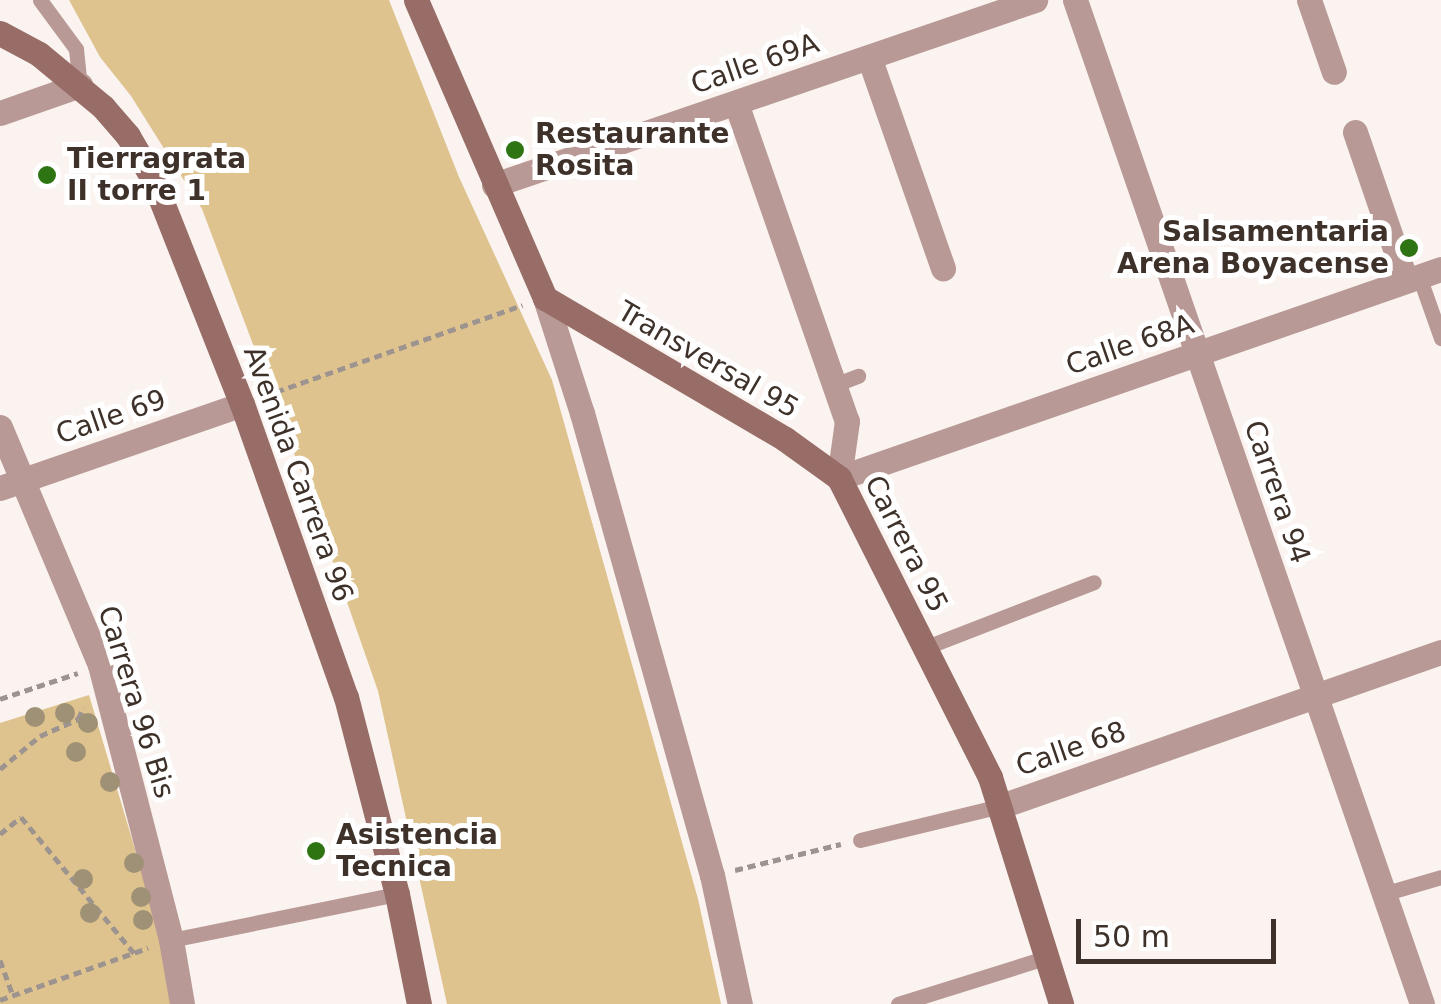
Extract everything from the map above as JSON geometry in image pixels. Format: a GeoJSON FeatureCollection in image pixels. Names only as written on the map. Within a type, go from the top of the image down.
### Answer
{"type":"FeatureCollection","features":[{"type":"Feature","properties":{"kind":"main road"},"geometry":{"type":"LineString","coordinates":[[423,2],[494,185],[545,298]]}},
{"type":"Feature","properties":{"kind":"main road","name":"Avenida Carrera 96"},"geometry":{"type":"LineString","coordinates":[[0,34],[39,54],[80,85],[128,136],[152,177],[242,404],[346,697],[397,894],[419,1004]]}},
{"type":"Feature","properties":{"kind":"main road","name":"Transversal 95"},"geometry":{"type":"LineString","coordinates":[[545,298],[785,439],[838,478]]}},
{"type":"Feature","properties":{"kind":"main road","name":"Carrera 95"},"geometry":{"type":"LineString","coordinates":[[838,478],[1000,806],[1062,1004]]}},
{"type":"Feature","properties":{"kind":"street","name":"Calle 69A"},"geometry":{"type":"LineString","coordinates":[[494,185],[1035,0]]}},
{"type":"Feature","properties":{"kind":"street","name":"Carrera 94"},"geometry":{"type":"LineString","coordinates":[[1075,0],[1422,1004]]}},
{"type":"Feature","properties":{"kind":"street"},"geometry":{"type":"LineString","coordinates":[[1309,0],[1334,72]]}},
{"type":"Feature","properties":{"kind":"street"},"geometry":{"type":"LineString","coordinates":[[870,56],[943,268]]}},
{"type":"Feature","properties":{"kind":"street"},"geometry":{"type":"LineString","coordinates":[[0,113],[80,85]]}},
{"type":"Feature","properties":{"kind":"street","name":"Carrera 95"},"geometry":{"type":"LineString","coordinates":[[736,102],[846,381],[847,422],[838,478]]}},
{"type":"Feature","properties":{"kind":"street"},"geometry":{"type":"LineString","coordinates":[[1356,132],[1422,275]]}},
{"type":"Feature","properties":{"kind":"street","name":"Calle 68A"},"geometry":{"type":"LineString","coordinates":[[838,478],[1422,275]]}},
{"type":"Feature","properties":{"kind":"street"},"geometry":{"type":"LineString","coordinates":[[545,298],[609,507],[712,875],[740,1004]]}},
{"type":"Feature","properties":{"kind":"street","name":"Calle 69"},"geometry":{"type":"LineString","coordinates":[[10,484],[242,404]]}},
{"type":"Feature","properties":{"kind":"street","name":"Carrera 96 Bis"},"geometry":{"type":"LineString","coordinates":[[0,428],[10,484],[100,666],[171,940],[182,1004]]}},
{"type":"Feature","properties":{"kind":"street","name":"Calle 68"},"geometry":{"type":"LineString","coordinates":[[1000,806],[1441,652]]}},
{"type":"Feature","properties":{"kind":"lane"},"geometry":{"type":"LineString","coordinates":[[40,0],[76,49],[80,85]]}},
{"type":"Feature","properties":{"kind":"lane"},"geometry":{"type":"LineString","coordinates":[[1422,275],[1441,338]]}},
{"type":"Feature","properties":{"kind":"lane"},"geometry":{"type":"LineString","coordinates":[[924,648],[1094,582]]}},
{"type":"Feature","properties":{"kind":"lane","name":"Calle 68"},"geometry":{"type":"LineString","coordinates":[[860,840],[1000,806]]}},
{"type":"Feature","properties":{"kind":"lane"},"geometry":{"type":"LineString","coordinates":[[1383,894],[1441,877]]}},
{"type":"Feature","properties":{"kind":"lane"},"geometry":{"type":"LineString","coordinates":[[171,940],[397,894]]}},
{"type":"Feature","properties":{"kind":"lane"},"geometry":{"type":"LineString","coordinates":[[898,1004],[1045,958]]}},
{"type":"Feature","properties":{"kind":"path"},"geometry":{"type":"LineString","coordinates":[[242,404],[545,298]]}},
{"type":"Feature","properties":{"kind":"path"},"geometry":{"type":"LineString","coordinates":[[0,699],[100,666]]}},
{"type":"Feature","properties":{"kind":"path"},"geometry":{"type":"LineString","coordinates":[[0,769],[40,736],[78,719],[100,666]]}},
{"type":"Feature","properties":{"kind":"path"},"geometry":{"type":"LineString","coordinates":[[0,834],[21,818],[134,953]]}},
{"type":"Feature","properties":{"kind":"path"},"geometry":{"type":"LineString","coordinates":[[712,875],[860,840]]}},
{"type":"Feature","properties":{"kind":"path"},"geometry":{"type":"LineString","coordinates":[[0,1000],[171,940]]}},
{"type":"Feature","properties":{"kind":"path"},"geometry":{"type":"LineString","coordinates":[[0,960],[13,996]]}},
{"type":"Feature","properties":{"kind":"shaded area"},"geometry":{"type":"Polygon","coordinates":[[[69,0],[389,0],[459,177],[552,380],[698,899],[721,1004],[447,1004],[378,691],[309,493],[202,209],[131,96],[100,57],[69,0]]]}},
{"type":"Feature","properties":{"kind":"shaded area"},"geometry":{"type":"Polygon","coordinates":[[[89,695],[163,943],[171,1004],[0,1004],[0,723],[89,695]]]}},
{"type":"Feature","properties":{"kind":"place","name":"Restaurante Rosita"},"geometry":{"type":"Point","coordinates":[515,150]}},
{"type":"Feature","properties":{"kind":"place","name":"Tierragrata II torre 1"},"geometry":{"type":"Point","coordinates":[47,175]}},
{"type":"Feature","properties":{"kind":"place","name":"Salsamentaria Arena Boyacense"},"geometry":{"type":"Point","coordinates":[1409,248]}},
{"type":"Feature","properties":{"kind":"place","name":"Asistencia Tecnica"},"geometry":{"type":"Point","coordinates":[316,851]}}]}
